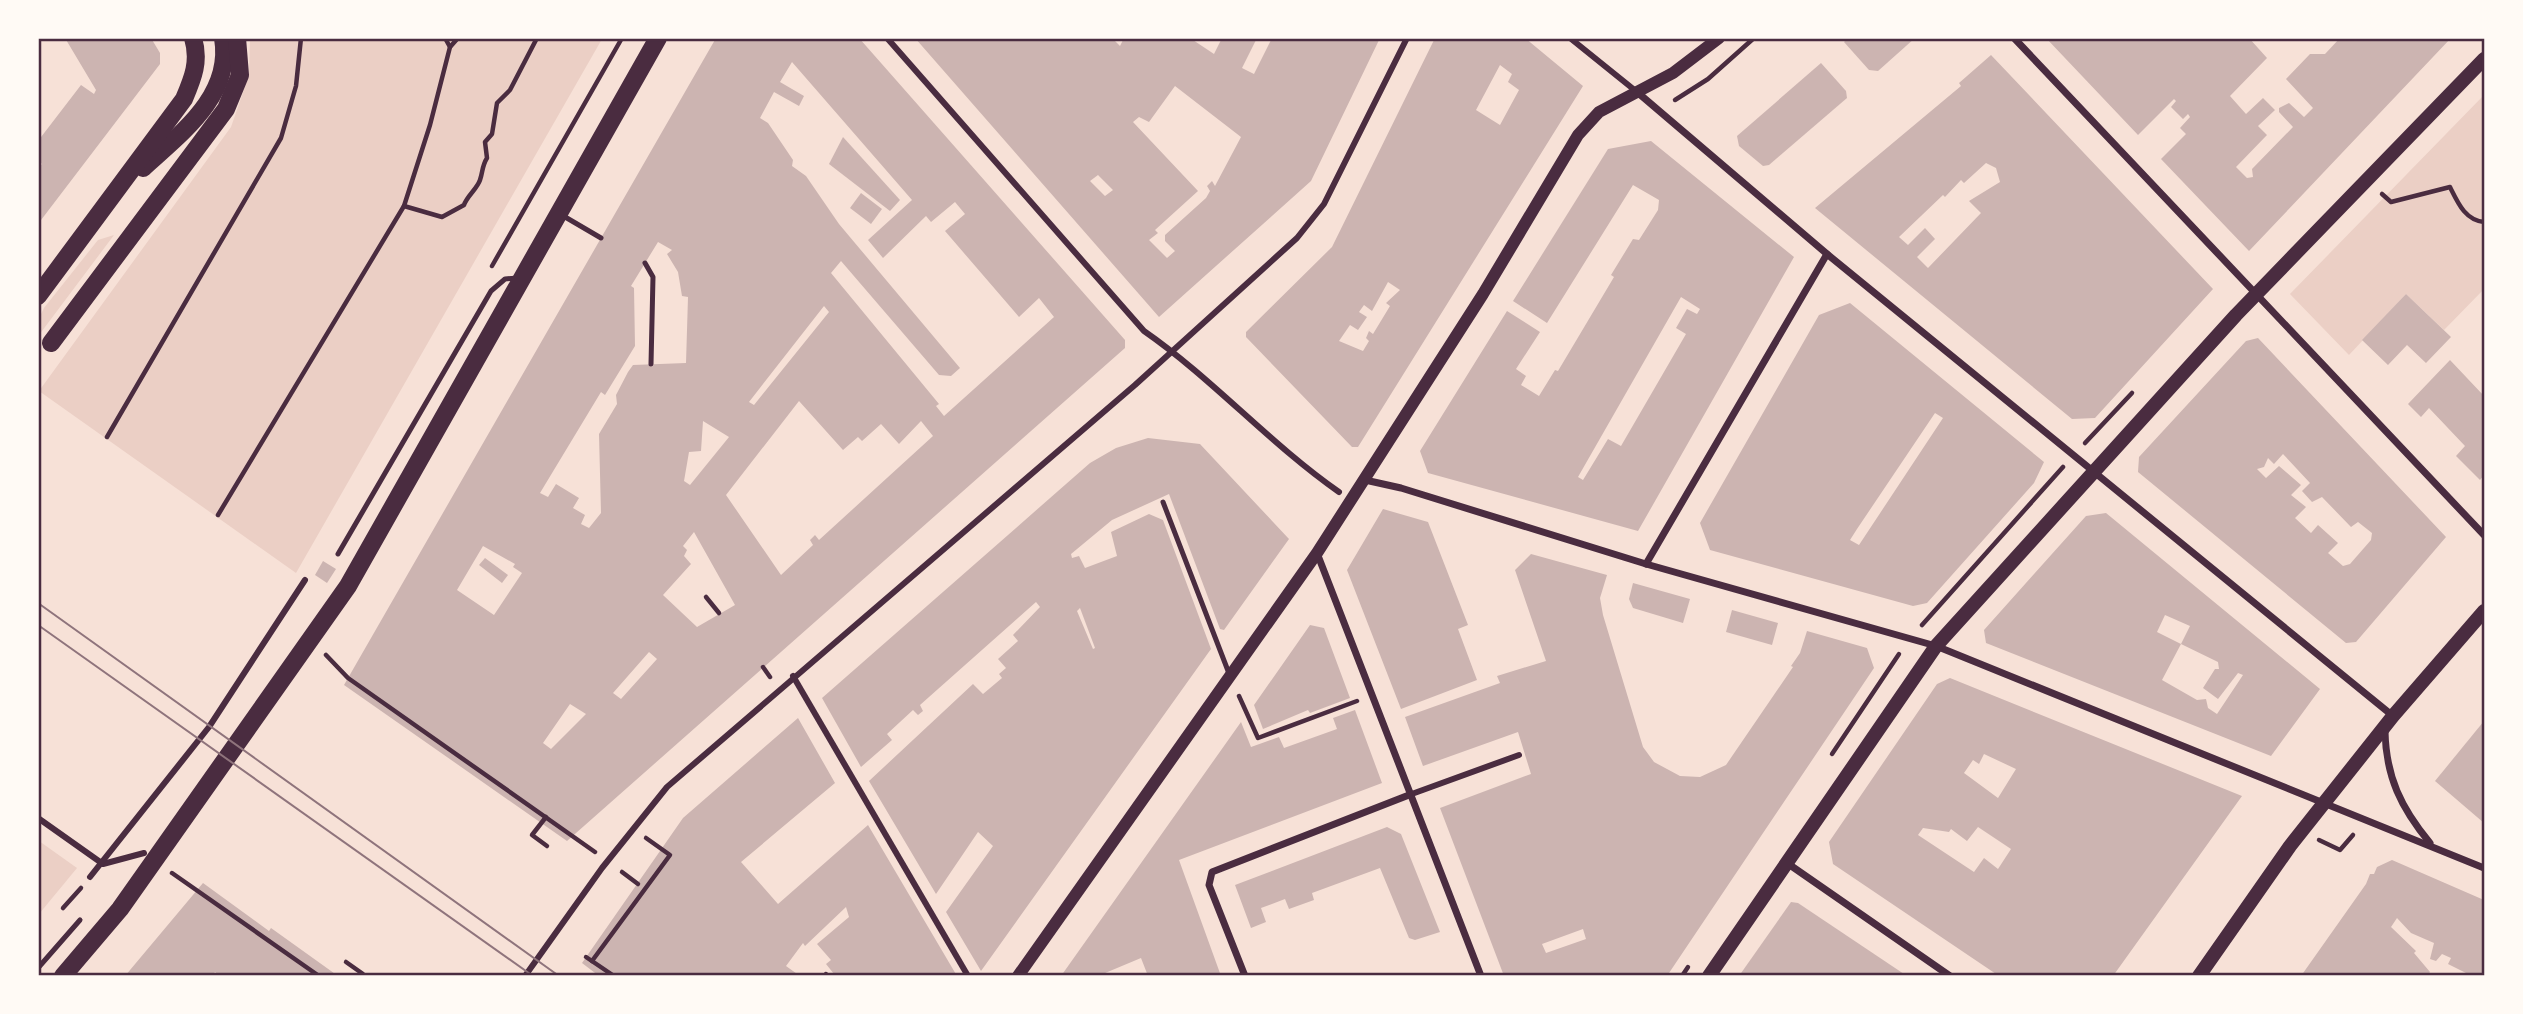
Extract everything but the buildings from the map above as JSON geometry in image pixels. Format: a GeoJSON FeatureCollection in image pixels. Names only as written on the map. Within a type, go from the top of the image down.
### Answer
{"type":"FeatureCollection","features":[{"type":"Feature","properties":{"kind":"main road"},"geometry":{"type":"LineString","coordinates":[[38,296],[184,99],[195,74],[197,57],[193,38]]}},
{"type":"Feature","properties":{"kind":"main road"},"geometry":{"type":"LineString","coordinates":[[110,198],[206,107],[222,76],[225,60],[223,38]]}},
{"type":"Feature","properties":{"kind":"main road"},"geometry":{"type":"LineString","coordinates":[[51,343],[226,109],[240,75],[237,38]]}},
{"type":"Feature","properties":{"kind":"main road"},"geometry":{"type":"LineString","coordinates":[[63,975],[120,909],[317,648],[348,586],[520,277],[658,38]]}},
{"type":"Feature","properties":{"kind":"main road"},"geometry":{"type":"LineString","coordinates":[[1709,975],[1936,646],[2093,471],[2257,295],[2484,59]]}},
{"type":"Feature","properties":{"kind":"main road"},"geometry":{"type":"LineString","coordinates":[[2199,975],[2290,846],[2389,721],[2484,611]]}},
{"type":"Feature","properties":{"kind":"street"},"geometry":{"type":"LineString","coordinates":[[887,38],[1144,331],[1172,351],[1295,462],[1339,492]]}},
{"type":"Feature","properties":{"kind":"street"},"geometry":{"type":"LineString","coordinates":[[525,975],[607,861],[667,787],[1172,351],[1297,238],[1324,204],[1407,38]]}},
{"type":"Feature","properties":{"kind":"street"},"geometry":{"type":"LineString","coordinates":[[1570,38],[1827,254],[2093,471],[2389,721],[2386,755],[2398,800],[2432,846]]}},
{"type":"Feature","properties":{"kind":"street"},"geometry":{"type":"LineString","coordinates":[[1018,975],[1234,685],[1365,480],[1578,135],[1599,112],[1699,56],[1719,38]]}},
{"type":"Feature","properties":{"kind":"street"},"geometry":{"type":"LineString","coordinates":[[2014,38],[2484,535]]}},
{"type":"Feature","properties":{"kind":"street"},"geometry":{"type":"LineString","coordinates":[[1646,564],[1827,254]]}},
{"type":"Feature","properties":{"kind":"street"},"geometry":{"type":"LineString","coordinates":[[1365,480],[1401,488],[1646,564],[1936,646],[2484,868]]}},
{"type":"Feature","properties":{"kind":"street"},"geometry":{"type":"LineString","coordinates":[[1317,553],[1481,975]]}},
{"type":"Feature","properties":{"kind":"street"},"geometry":{"type":"LineString","coordinates":[[90,877],[209,727],[305,580]]}},
{"type":"Feature","properties":{"kind":"street"},"geometry":{"type":"LineString","coordinates":[[793,676],[968,975]]}},
{"type":"Feature","properties":{"kind":"street"},"geometry":{"type":"LineString","coordinates":[[1245,975],[1209,885],[1212,872],[1519,755]]}},
{"type":"Feature","properties":{"kind":"street"},"geometry":{"type":"LineString","coordinates":[[38,818],[103,863],[144,853]]}},
{"type":"Feature","properties":{"kind":"street"},"geometry":{"type":"LineString","coordinates":[[1786,862],[1950,975]]}},
{"type":"Feature","properties":{"kind":"lane"},"geometry":{"type":"LineString","coordinates":[[558,212],[601,238]]}},
{"type":"Feature","properties":{"kind":"lane"},"geometry":{"type":"LineString","coordinates":[[645,263],[653,276],[651,364]]}},
{"type":"Feature","properties":{"kind":"lane"},"geometry":{"type":"LineString","coordinates":[[338,554],[491,291],[505,279],[520,277]]}},
{"type":"Feature","properties":{"kind":"lane"},"geometry":{"type":"LineString","coordinates":[[1163,502],[1234,685]]}},
{"type":"Feature","properties":{"kind":"lane"},"geometry":{"type":"LineString","coordinates":[[38,968],[80,920]]}},
{"type":"Feature","properties":{"kind":"path"},"geometry":{"type":"LineString","coordinates":[[107,437],[281,138],[296,86],[301,38]]}},
{"type":"Feature","properties":{"kind":"path"},"geometry":{"type":"LineString","coordinates":[[445,38],[450,47]]}},
{"type":"Feature","properties":{"kind":"path"},"geometry":{"type":"LineString","coordinates":[[218,515],[404,206],[430,125],[450,47],[458,38]]}},
{"type":"Feature","properties":{"kind":"path"},"geometry":{"type":"LineString","coordinates":[[404,206],[442,217],[464,205],[468,194],[480,182],[481,167],[487,158],[485,142],[492,134],[496,103],[510,90],[537,38]]}},
{"type":"Feature","properties":{"kind":"path"},"geometry":{"type":"LineString","coordinates":[[2367,181],[2392,202],[2450,187],[2464,212],[2471,219],[2484,222]]}},
{"type":"Feature","properties":{"kind":"path"},"geometry":{"type":"LineString","coordinates":[[706,597],[719,613]]}},
{"type":"Feature","properties":{"kind":"path"},"geometry":{"type":"LineString","coordinates":[[317,648],[348,678],[638,884]]}},
{"type":"Feature","properties":{"kind":"path"},"geometry":{"type":"LineString","coordinates":[[1234,685],[1258,738],[1346,705]]}},
{"type":"Feature","properties":{"kind":"path"},"geometry":{"type":"LineString","coordinates":[[546,817],[532,835],[547,846]]}},
{"type":"Feature","properties":{"kind":"path"},"geometry":{"type":"LineString","coordinates":[[592,961],[670,855],[633,828]]}},
{"type":"Feature","properties":{"kind":"path"},"geometry":{"type":"LineString","coordinates":[[169,870],[318,975]]}},
{"type":"Feature","properties":{"kind":"path"},"geometry":{"type":"LineString","coordinates":[[586,957],[614,975]]}},
{"type":"Feature","properties":{"kind":"path"},"geometry":{"type":"LineString","coordinates":[[346,962],[363,974]]}},
{"type":"Feature","properties":{"kind":"shaded area"},"geometry":{"type":"Polygon","coordinates":[[[250,39],[602,39],[296,573],[39,391],[231,127],[249,75],[250,39]]]}},
{"type":"Feature","properties":{"kind":"shaded area"},"geometry":{"type":"Polygon","coordinates":[[[2484,95],[2484,289],[2444,330],[2406,294],[2349,355],[2290,294],[2484,95]]]}},
{"type":"Feature","properties":{"kind":"shaded area"},"geometry":{"type":"Polygon","coordinates":[[[114,235],[39,335],[39,318],[44,308],[98,240],[114,235]]]}},
{"type":"Feature","properties":{"kind":"shaded area"},"geometry":{"type":"Polygon","coordinates":[[[39,841],[77,868],[39,914],[39,841]]]}},
{"type":"Feature","properties":{"kind":"tram line"},"geometry":{"type":"LineString","coordinates":[[38,603],[559,976]]}},
{"type":"Feature","properties":{"kind":"tram line"},"geometry":{"type":"LineString","coordinates":[[38,625],[533,976]]}}]}
